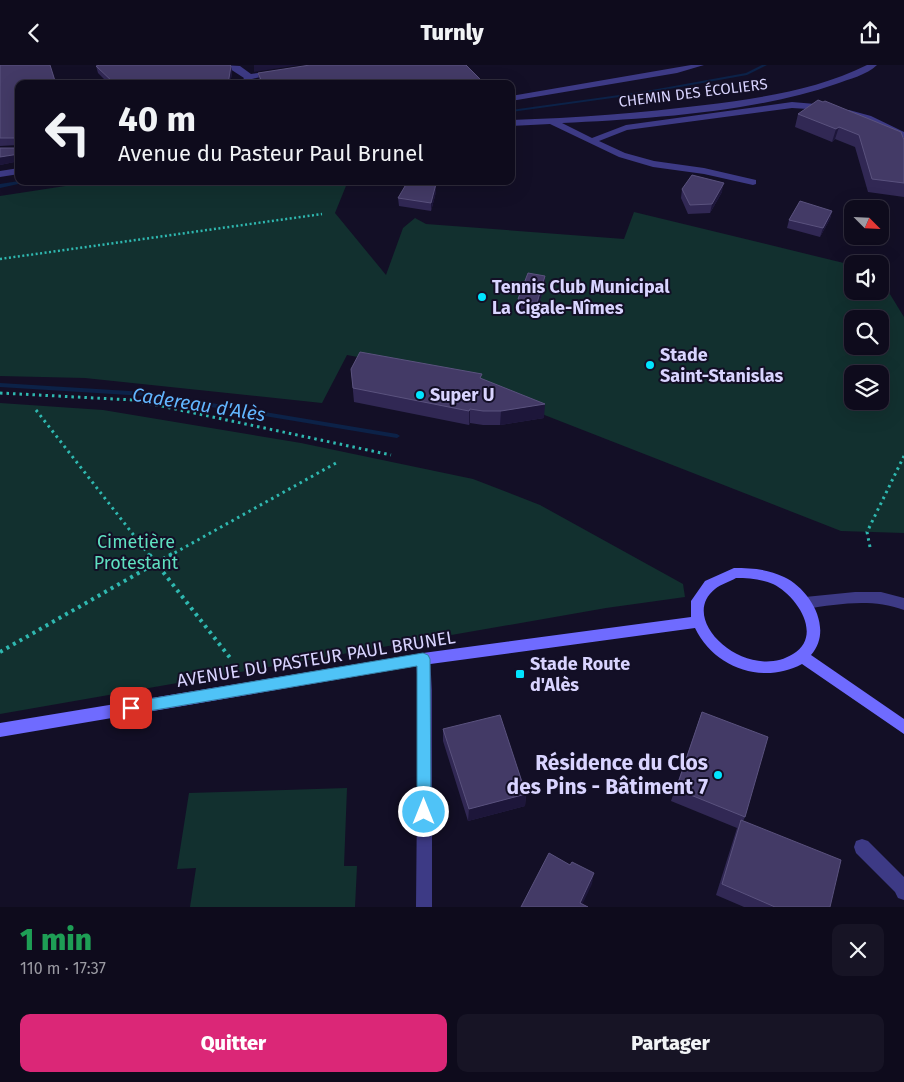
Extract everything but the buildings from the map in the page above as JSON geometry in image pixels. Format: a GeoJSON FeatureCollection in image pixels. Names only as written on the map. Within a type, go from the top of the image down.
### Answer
{"type":"FeatureCollection","features":[{"type":"Feature","properties":{"kind":"main road"},"geometry":{"type":"LineString","coordinates":[[734,573],[752,573],[770,577],[784,583],[796,592],[805,603],[812,617],[814,631],[810,645],[802,656],[788,664],[770,668],[752,667],[733,660],[717,650],[705,637],[698,622],[696,609],[700,596],[708,585],[720,577],[734,573]]}},
{"type":"Feature","properties":{"kind":"main road","name":"AVENUE DU PASTEUR PAUL BRUNEL"},"geometry":{"type":"LineString","coordinates":[[0,730],[423,659],[698,622]]}},
{"type":"Feature","properties":{"kind":"main road"},"geometry":{"type":"LineString","coordinates":[[802,656],[904,727]]}},
{"type":"Feature","properties":{"kind":"street"},"geometry":{"type":"LineString","coordinates":[[228,65],[237,68],[247,80],[284,72]]}},
{"type":"Feature","properties":{"kind":"street"},"geometry":{"type":"LineString","coordinates":[[515,98],[677,71],[700,65]]}},
{"type":"Feature","properties":{"kind":"street","name":"CHEMIN DES ÉCOLIERS"},"geometry":{"type":"LineString","coordinates":[[515,123],[704,109],[794,94],[855,75],[873,65]]}},
{"type":"Feature","properties":{"kind":"street"},"geometry":{"type":"LineString","coordinates":[[592,141],[606,134],[626,128],[719,117],[792,105],[837,110],[868,118],[904,135]]}},
{"type":"Feature","properties":{"kind":"street"},"geometry":{"type":"LineString","coordinates":[[551,121],[622,155],[653,164],[704,171],[753,182]]}},
{"type":"Feature","properties":{"kind":"street"},"geometry":{"type":"LineString","coordinates":[[0,173],[15,171]]}},
{"type":"Feature","properties":{"kind":"street"},"geometry":{"type":"LineString","coordinates":[[805,603],[851,596],[897,601],[904,604]]}},
{"type":"Feature","properties":{"kind":"street"},"geometry":{"type":"LineString","coordinates":[[423,659],[424,907]]}},
{"type":"Feature","properties":{"kind":"street"},"geometry":{"type":"LineString","coordinates":[[862,847],[901,886],[904,892]]}},
{"type":"Feature","properties":{"kind":"path"},"geometry":{"type":"LineString","coordinates":[[0,259],[322,213]]}},
{"type":"Feature","properties":{"kind":"path"},"geometry":{"type":"LineString","coordinates":[[0,393],[133,400],[391,455]]}},
{"type":"Feature","properties":{"kind":"path"},"geometry":{"type":"LineString","coordinates":[[36,410],[231,659]]}},
{"type":"Feature","properties":{"kind":"path"},"geometry":{"type":"LineString","coordinates":[[870,547],[867,532],[904,456]]}},
{"type":"Feature","properties":{"kind":"path"},"geometry":{"type":"LineString","coordinates":[[0,652],[336,463]]}},
{"type":"Feature","properties":{"kind":"green space"},"geometry":{"type":"Polygon","coordinates":[[[72,185],[346,185],[335,213],[386,275],[403,228],[415,218],[426,224],[624,239],[634,212],[844,263],[844,300],[889,300],[889,293],[904,317],[904,533],[841,531],[491,394],[487,381],[347,355],[322,403],[85,378],[0,376],[0,196],[72,185]]]}},
{"type":"Feature","properties":{"kind":"green space","name":"Cimetière Protestant"},"geometry":{"type":"Polygon","coordinates":[[[0,403],[103,410],[301,443],[473,479],[540,505],[683,584],[685,597],[606,608],[0,714],[0,403]]]}},
{"type":"Feature","properties":{"kind":"green space"},"geometry":{"type":"Polygon","coordinates":[[[347,788],[344,866],[357,866],[355,907],[190,907],[196,868],[177,869],[189,793],[347,788]]]}},
{"type":"Feature","properties":{"kind":"waterway"},"geometry":{"type":"LineString","coordinates":[[515,110],[641,93],[747,74],[765,65]]}},
{"type":"Feature","properties":{"kind":"waterway"},"geometry":{"type":"LineString","coordinates":[[0,186],[15,184]]}},
{"type":"Feature","properties":{"kind":"waterway","name":"Cadereau d'Alès"},"geometry":{"type":"LineString","coordinates":[[0,385],[145,394],[397,436]]}},
{"type":"Feature","properties":{"kind":"place","name":"Tennis Club Municipal La Cigale-Nîmes"},"geometry":{"type":"Point","coordinates":[482,297]}},
{"type":"Feature","properties":{"kind":"place","name":"Stade Saint-Stanislas"},"geometry":{"type":"Point","coordinates":[650,365]}},
{"type":"Feature","properties":{"kind":"place","name":"Super U"},"geometry":{"type":"Point","coordinates":[420,395]}},
{"type":"Feature","properties":{"kind":"place","name":"Stade Route d'Alès"},"geometry":{"type":"Point","coordinates":[520,674]}},
{"type":"Feature","properties":{"kind":"place","name":"Résidence du Clos des Pins - Bâtiment 7"},"geometry":{"type":"Point","coordinates":[718,775]}},
{"type":"Feature","properties":{"kind":"route"},"geometry":{"type":"LineString","coordinates":[[131,708],[423,659],[425,690],[424,812]]}}]}
